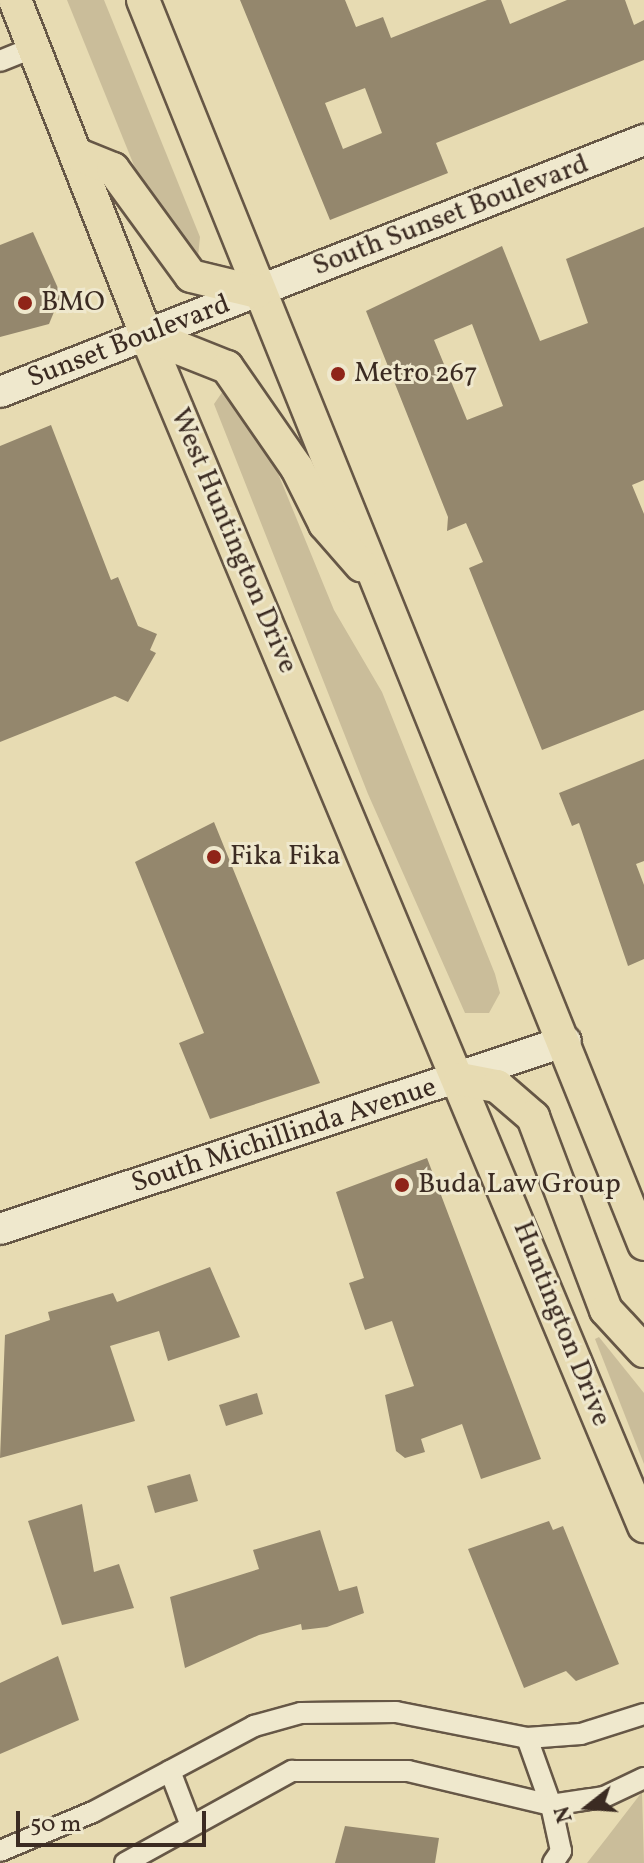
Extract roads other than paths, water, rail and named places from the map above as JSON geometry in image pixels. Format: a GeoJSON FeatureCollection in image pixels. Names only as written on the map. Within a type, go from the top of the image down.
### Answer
{"type":"FeatureCollection","features":[{"type":"Feature","properties":{"kind":"main road","name":"West Huntington Drive"},"geometry":{"type":"LineString","coordinates":[[15,0],[146,335],[460,1079]]}},
{"type":"Feature","properties":{"kind":"main road"},"geometry":{"type":"LineString","coordinates":[[143,0],[257,292],[566,1041],[644,1244]]}},
{"type":"Feature","properties":{"kind":"main road","name":"South Sunset Boulevard"},"geometry":{"type":"LineString","coordinates":[[257,292],[644,140]]}},
{"type":"Feature","properties":{"kind":"main road"},"geometry":{"type":"LineString","coordinates":[[76,154],[113,169],[191,276],[257,292]]}},
{"type":"Feature","properties":{"kind":"main road","name":"Sunset Boulevard"},"geometry":{"type":"LineString","coordinates":[[0,392],[257,292]]}},
{"type":"Feature","properties":{"kind":"main road"},"geometry":{"type":"LineString","coordinates":[[146,335],[227,367],[297,468],[325,524],[377,582]]}},
{"type":"Feature","properties":{"kind":"main road","name":"South Michillinda Avenue"},"geometry":{"type":"LineString","coordinates":[[0,1229],[460,1079],[566,1041]]}},
{"type":"Feature","properties":{"kind":"main road"},"geometry":{"type":"LineString","coordinates":[[460,1079],[497,1086],[533,1117],[606,1310],[644,1351]]}},
{"type":"Feature","properties":{"kind":"main road","name":"Huntington Drive"},"geometry":{"type":"LineString","coordinates":[[460,1079],[644,1526]]}},
{"type":"Feature","properties":{"kind":"street"},"geometry":{"type":"LineString","coordinates":[[0,61],[34,47]]}},
{"type":"Feature","properties":{"kind":"street"},"geometry":{"type":"LineString","coordinates":[[0,1851],[170,1771],[254,1726],[301,1713],[396,1712],[527,1738],[581,1734],[644,1714]]}},
{"type":"Feature","properties":{"kind":"street"},"geometry":{"type":"LineString","coordinates":[[527,1738],[551,1805],[561,1851],[553,1863]]}},
{"type":"Feature","properties":{"kind":"street"},"geometry":{"type":"LineString","coordinates":[[125,1863],[190,1823],[292,1771],[360,1766],[551,1805],[604,1797],[644,1778]]}},
{"type":"Feature","properties":{"kind":"street"},"geometry":{"type":"LineString","coordinates":[[170,1771],[190,1823]]}},
{"type":"Feature","properties":{"kind":"place","name":"BMO"},"geometry":{"type":"Point","coordinates":[25,303]}},
{"type":"Feature","properties":{"kind":"place","name":"Metro 267"},"geometry":{"type":"Point","coordinates":[338,374]}},
{"type":"Feature","properties":{"kind":"place","name":"Fika Fika"},"geometry":{"type":"Point","coordinates":[214,857]}},
{"type":"Feature","properties":{"kind":"place","name":"Buda Law Group"},"geometry":{"type":"Point","coordinates":[402,1185]}}]}
